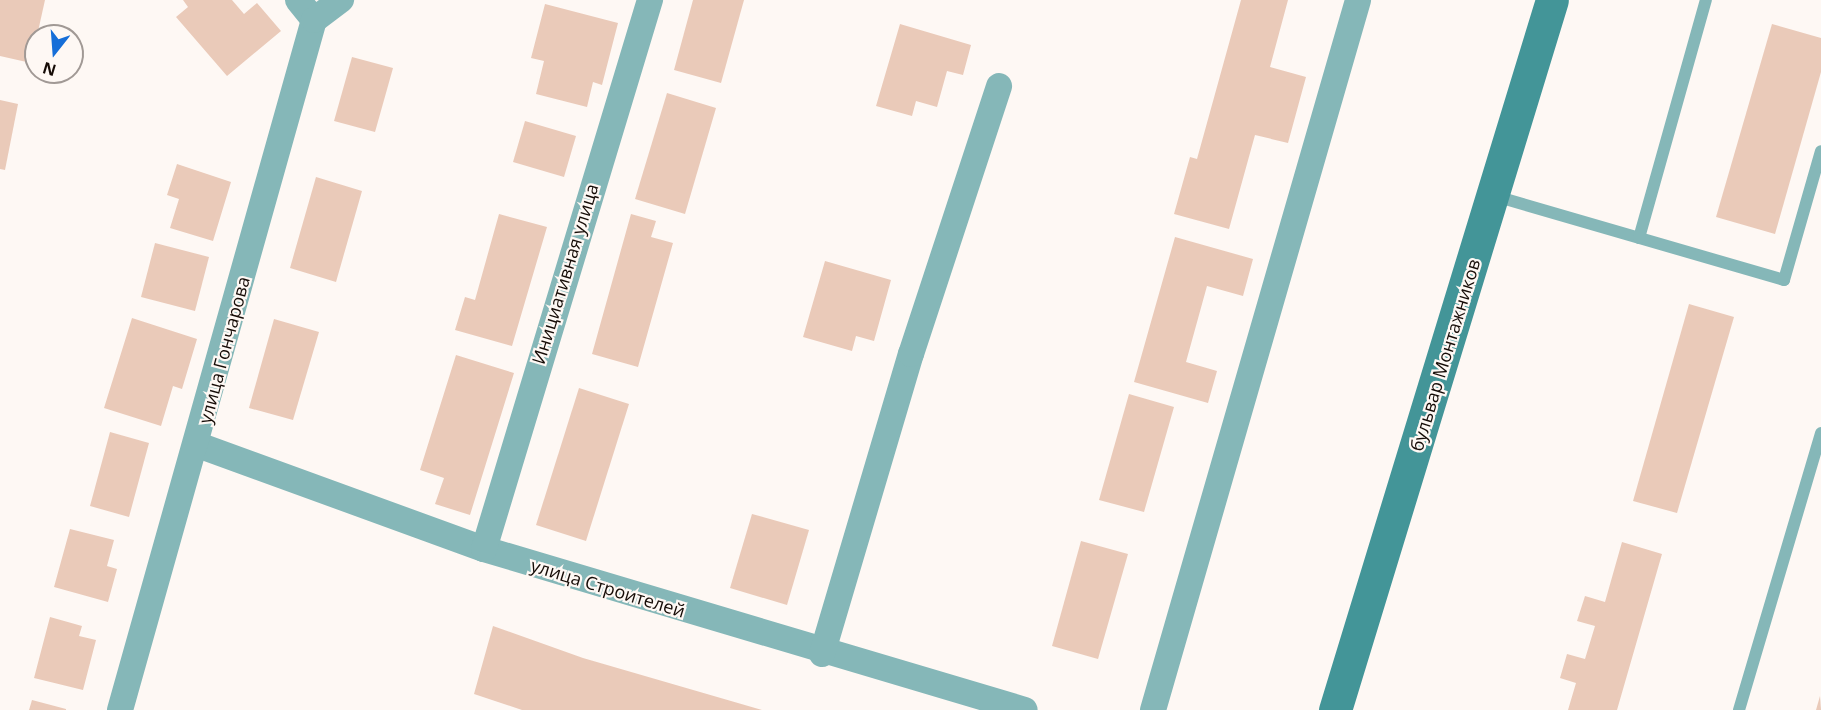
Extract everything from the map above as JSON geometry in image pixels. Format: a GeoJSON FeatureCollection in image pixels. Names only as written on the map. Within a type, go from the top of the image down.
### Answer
{"type":"FeatureCollection","features":[{"type":"Feature","properties":{"kind":"street"},"geometry":{"type":"LineString","coordinates":[[298,0],[314,20],[341,0]]}},
{"type":"Feature","properties":{"kind":"street","name":"Инициативная улица"},"geometry":{"type":"LineString","coordinates":[[484,549],[651,0]]}},
{"type":"Feature","properties":{"kind":"street"},"geometry":{"type":"LineString","coordinates":[[1153,710],[1358,0]]}},
{"type":"Feature","properties":{"kind":"street","name":"бульвар Монтажников"},"geometry":{"type":"LineString","coordinates":[[1335,710],[1495,196],[1552,0]]}},
{"type":"Feature","properties":{"kind":"street","name":"улица Гончарова"},"geometry":{"type":"LineString","coordinates":[[120,710],[198,445],[314,20]]}},
{"type":"Feature","properties":{"kind":"street"},"geometry":{"type":"LineString","coordinates":[[822,654],[911,354],[999,86]]}},
{"type":"Feature","properties":{"kind":"street","name":"улица Строителей"},"geometry":{"type":"LineString","coordinates":[[198,445],[484,549],[822,654],[1025,710]]}},
{"type":"Feature","properties":{"kind":"lane"},"geometry":{"type":"LineString","coordinates":[[1639,238],[1706,0]]}},
{"type":"Feature","properties":{"kind":"lane"},"geometry":{"type":"LineString","coordinates":[[1495,196],[1784,280],[1821,151]]}},
{"type":"Feature","properties":{"kind":"lane"},"geometry":{"type":"LineString","coordinates":[[1739,710],[1821,433]]}},
{"type":"Feature","properties":{"kind":"building"},"geometry":{"type":"Polygon","coordinates":[[[0,0],[45,0],[40,24],[24,24],[24,61],[0,56],[0,0]]]}},
{"type":"Feature","properties":{"kind":"building"},"geometry":{"type":"Polygon","coordinates":[[[183,0],[232,0],[244,14],[257,3],[281,31],[227,76],[176,17],[188,7],[183,0]]]}},
{"type":"Feature","properties":{"kind":"building"},"geometry":{"type":"Polygon","coordinates":[[[693,0],[744,0],[721,83],[674,70],[693,0]]]}},
{"type":"Feature","properties":{"kind":"building"},"geometry":{"type":"Polygon","coordinates":[[[1241,0],[1288,0],[1270,67],[1306,77],[1288,143],[1255,135],[1229,229],[1174,214],[1190,157],[1197,159],[1241,0]]]}},
{"type":"Feature","properties":{"kind":"building"},"geometry":{"type":"Polygon","coordinates":[[[545,4],[618,23],[602,85],[593,82],[587,107],[536,94],[544,61],[531,58],[545,4]]]}},
{"type":"Feature","properties":{"kind":"building"},"geometry":{"type":"Polygon","coordinates":[[[900,24],[971,45],[963,75],[947,71],[937,107],[916,101],[912,116],[876,106],[900,24]]]}},
{"type":"Feature","properties":{"kind":"building"},"geometry":{"type":"Polygon","coordinates":[[[1772,24],[1821,38],[1821,72],[1775,234],[1716,217],[1772,24]]]}},
{"type":"Feature","properties":{"kind":"building"},"geometry":{"type":"Polygon","coordinates":[[[352,57],[393,68],[375,132],[334,121],[352,57]]]}},
{"type":"Feature","properties":{"kind":"building"},"geometry":{"type":"Polygon","coordinates":[[[667,93],[716,108],[685,214],[635,199],[667,93]]]}},
{"type":"Feature","properties":{"kind":"building"},"geometry":{"type":"Polygon","coordinates":[[[0,100],[18,104],[5,170],[0,169],[0,100]]]}},
{"type":"Feature","properties":{"kind":"building"},"geometry":{"type":"Polygon","coordinates":[[[525,121],[576,136],[564,177],[513,162],[525,121]]]}},
{"type":"Feature","properties":{"kind":"building"},"geometry":{"type":"Polygon","coordinates":[[[177,164],[231,182],[213,241],[170,228],[179,199],[167,195],[177,164]]]}},
{"type":"Feature","properties":{"kind":"building"},"geometry":{"type":"Polygon","coordinates":[[[316,177],[362,191],[336,282],[290,268],[316,177]]]}},
{"type":"Feature","properties":{"kind":"building"},"geometry":{"type":"Polygon","coordinates":[[[499,214],[547,227],[512,346],[455,330],[465,297],[475,300],[499,214]]]}},
{"type":"Feature","properties":{"kind":"building"},"geometry":{"type":"Polygon","coordinates":[[[631,214],[656,221],[651,237],[673,243],[638,367],[592,354],[631,214]]]}},
{"type":"Feature","properties":{"kind":"building"},"geometry":{"type":"Polygon","coordinates":[[[1175,237],[1253,259],[1243,296],[1207,286],[1186,362],[1217,371],[1208,403],[1134,382],[1175,237]]]}},
{"type":"Feature","properties":{"kind":"building"},"geometry":{"type":"Polygon","coordinates":[[[155,243],[209,257],[195,311],[141,297],[155,243]]]}},
{"type":"Feature","properties":{"kind":"building"},"geometry":{"type":"Polygon","coordinates":[[[825,261],[891,280],[874,341],[856,336],[852,351],[803,337],[825,261]]]}},
{"type":"Feature","properties":{"kind":"building"},"geometry":{"type":"Polygon","coordinates":[[[1689,304],[1734,317],[1677,513],[1633,501],[1689,304]]]}},
{"type":"Feature","properties":{"kind":"building"},"geometry":{"type":"Polygon","coordinates":[[[132,318],[197,339],[182,389],[173,386],[161,426],[104,408],[132,318]]]}},
{"type":"Feature","properties":{"kind":"building"},"geometry":{"type":"Polygon","coordinates":[[[274,319],[319,332],[293,420],[249,408],[274,319]]]}},
{"type":"Feature","properties":{"kind":"building"},"geometry":{"type":"Polygon","coordinates":[[[456,355],[514,373],[470,515],[435,504],[444,478],[420,470],[456,355]]]}},
{"type":"Feature","properties":{"kind":"building"},"geometry":{"type":"Polygon","coordinates":[[[579,388],[629,404],[586,541],[536,525],[579,388]]]}},
{"type":"Feature","properties":{"kind":"building"},"geometry":{"type":"Polygon","coordinates":[[[1129,394],[1174,407],[1144,512],[1099,500],[1129,394]]]}},
{"type":"Feature","properties":{"kind":"building"},"geometry":{"type":"Polygon","coordinates":[[[110,432],[149,443],[129,517],[90,506],[110,432]]]}},
{"type":"Feature","properties":{"kind":"building"},"geometry":{"type":"Polygon","coordinates":[[[752,514],[809,530],[787,605],[730,588],[752,514]]]}},
{"type":"Feature","properties":{"kind":"building"},"geometry":{"type":"Polygon","coordinates":[[[70,529],[114,540],[107,566],[117,569],[108,602],[54,587],[70,529]]]}},
{"type":"Feature","properties":{"kind":"building"},"geometry":{"type":"Polygon","coordinates":[[[1081,541],[1128,554],[1098,659],[1052,646],[1081,541]]]}},
{"type":"Feature","properties":{"kind":"building"},"geometry":{"type":"Polygon","coordinates":[[[1622,542],[1662,554],[1617,710],[1568,710],[1576,683],[1560,678],[1567,654],[1585,659],[1595,626],[1577,621],[1585,596],[1605,602],[1622,542]]]}},
{"type":"Feature","properties":{"kind":"building"},"geometry":{"type":"Polygon","coordinates":[[[50,617],[82,626],[79,636],[96,640],[83,690],[34,678],[50,617]]]}},
{"type":"Feature","properties":{"kind":"building"},"geometry":{"type":"Polygon","coordinates":[[[493,626],[583,658],[762,710],[522,710],[474,694],[493,626]]]}},
{"type":"Feature","properties":{"kind":"building"},"geometry":{"type":"Polygon","coordinates":[[[1820,696],[1821,710],[1816,710],[1820,696]]]}},
{"type":"Feature","properties":{"kind":"building"},"geometry":{"type":"Polygon","coordinates":[[[32,700],[66,709],[66,710],[29,710],[32,700]]]}}]}
